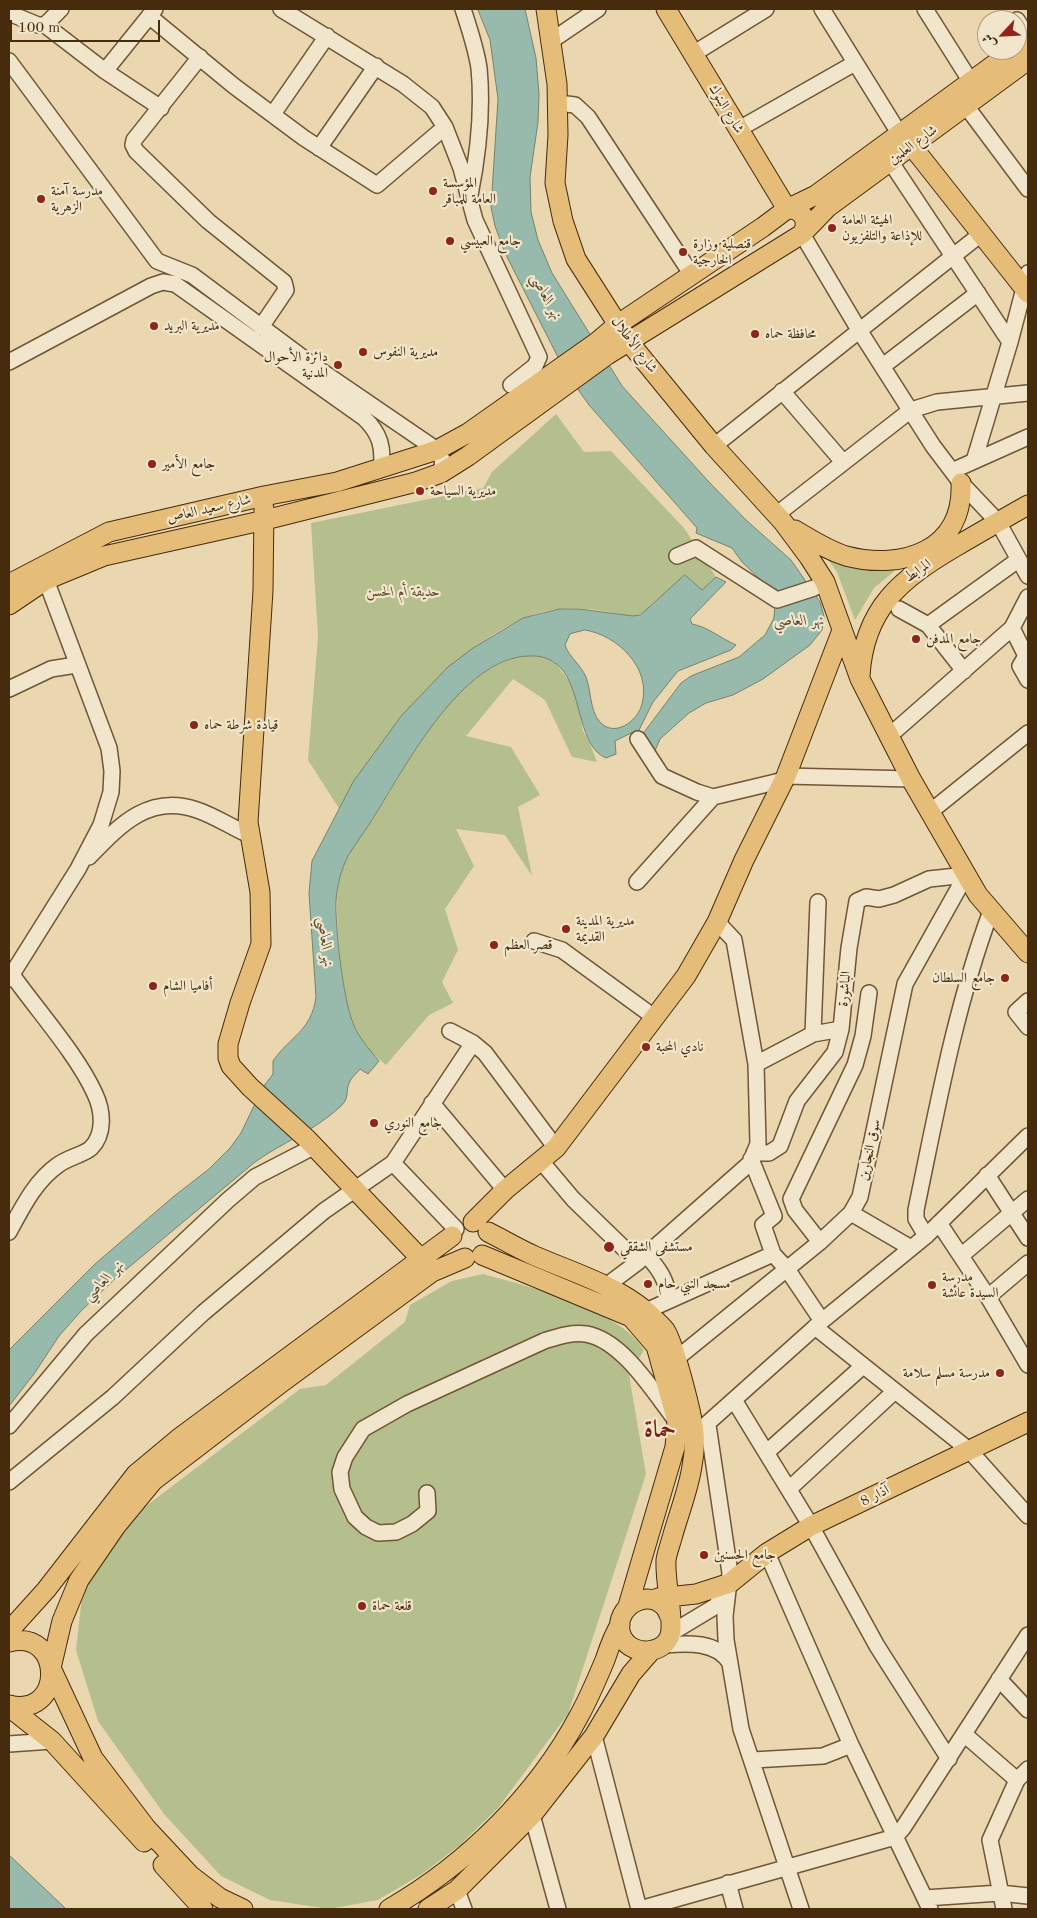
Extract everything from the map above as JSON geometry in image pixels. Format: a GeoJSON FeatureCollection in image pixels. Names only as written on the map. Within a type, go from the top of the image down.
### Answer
{"type":"FeatureCollection","features":[{"type":"Feature","properties":{"kind":"main road","name":"شارع الأطلال"},"geometry":{"type":"LineString","coordinates":[[546,9],[558,103],[555,182],[563,221],[576,259],[629,342],[714,446],[780,519],[810,556],[819,585],[860,679],[911,779],[966,875],[991,911],[1028,954]]}},
{"type":"Feature","properties":{"kind":"main road","name":"شارع البنوك"},"geometry":{"type":"LineString","coordinates":[[666,9],[787,209]]}},
{"type":"Feature","properties":{"kind":"main road","name":"شارع العلمين"},"geometry":{"type":"LineString","coordinates":[[602,349],[629,342],[802,234],[828,207],[890,161],[905,139],[971,82],[1001,60]]}},
{"type":"Feature","properties":{"kind":"main road","name":"شارع العلمين"},"geometry":{"type":"LineString","coordinates":[[602,349],[617,325],[787,209],[816,195],[905,139],[966,106],[1028,60]]}},
{"type":"Feature","properties":{"kind":"main road"},"geometry":{"type":"LineString","coordinates":[[905,139],[981,234],[1027,285]]}},
{"type":"Feature","properties":{"kind":"main road"},"geometry":{"type":"LineString","coordinates":[[787,209],[796,210],[803,216],[806,226],[802,234]]}},
{"type":"Feature","properties":{"kind":"main road"},"geometry":{"type":"LineString","coordinates":[[9,605],[46,580],[104,556],[265,520],[416,482],[441,473],[468,456],[539,393],[602,349]]}},
{"type":"Feature","properties":{"kind":"main road","name":"شارع سعيد العاص"},"geometry":{"type":"LineString","coordinates":[[10,582],[109,532],[264,496],[337,482],[417,458],[437,450],[539,393]]}},
{"type":"Feature","properties":{"kind":"main road"},"geometry":{"type":"LineString","coordinates":[[780,519],[816,543],[846,555],[877,560],[909,557],[934,544],[945,536],[954,525],[959,514],[962,498],[956,477]]}},
{"type":"Feature","properties":{"kind":"main road"},"geometry":{"type":"LineString","coordinates":[[264,496],[263,591],[249,794],[249,834],[260,892],[261,944],[240,1003],[227,1053],[231,1066],[250,1087],[311,1143],[356,1188],[422,1260]]}},
{"type":"Feature","properties":{"kind":"main road","name":"المرابط"},"geometry":{"type":"LineString","coordinates":[[860,679],[860,664],[868,634],[874,620],[891,594],[913,573],[1028,505]]}},
{"type":"Feature","properties":{"kind":"main road"},"geometry":{"type":"LineString","coordinates":[[428,1909],[457,1890],[532,1815],[594,1736],[631,1674],[664,1637],[670,1597],[666,1560],[701,1429],[669,1360],[630,1317],[474,1257],[460,1256],[453,1247],[505,1190],[556,1148],[686,976],[717,922],[744,860],[785,778],[841,633]]}},
{"type":"Feature","properties":{"kind":"main road"},"geometry":{"type":"LineString","coordinates":[[9,1706],[29,1706],[39,1700],[47,1691],[51,1680],[62,1621],[79,1580],[116,1526],[153,1481],[274,1388],[432,1272],[474,1257],[489,1245],[467,1230]]}},
{"type":"Feature","properties":{"kind":"main road"},"geometry":{"type":"LineString","coordinates":[[9,1631],[46,1590],[70,1556],[136,1474],[178,1439],[422,1260],[467,1230]]}},
{"type":"Feature","properties":{"kind":"main road"},"geometry":{"type":"LineString","coordinates":[[389,1909],[418,1892],[450,1867],[514,1809],[553,1758],[578,1717],[620,1625],[622,1615],[628,1606],[675,1447],[677,1421],[665,1331],[646,1311],[606,1286],[467,1230]]}},
{"type":"Feature","properties":{"kind":"main road","name":"8 آذار"},"geometry":{"type":"LineString","coordinates":[[730,1583],[767,1553],[811,1526],[1028,1422]]}},
{"type":"Feature","properties":{"kind":"main road"},"geometry":{"type":"LineString","coordinates":[[666,1560],[678,1584],[696,1594]]}},
{"type":"Feature","properties":{"kind":"main road"},"geometry":{"type":"LineString","coordinates":[[628,1606],[638,1600],[696,1594],[730,1583]]}},
{"type":"Feature","properties":{"kind":"main road"},"geometry":{"type":"LineString","coordinates":[[650,1600],[664,1606],[664,1637]]}},
{"type":"Feature","properties":{"kind":"main road"},"geometry":{"type":"LineString","coordinates":[[620,1625],[622,1637],[629,1646],[640,1651],[664,1637]]}},
{"type":"Feature","properties":{"kind":"main road"},"geometry":{"type":"LineString","coordinates":[[9,1642],[28,1642],[39,1647],[47,1657],[72,1718],[93,1758],[147,1828],[190,1875],[220,1898],[243,1909]]}},
{"type":"Feature","properties":{"kind":"main road"},"geometry":{"type":"LineString","coordinates":[[9,1706],[52,1741],[203,1909]]}},
{"type":"Feature","properties":{"kind":"street"},"geometry":{"type":"LineString","coordinates":[[45,25],[61,9]]}},
{"type":"Feature","properties":{"kind":"street"},"geometry":{"type":"LineString","coordinates":[[281,9],[376,66],[419,95],[432,107],[445,127],[461,168],[475,220],[539,357],[535,366],[511,385]]}},
{"type":"Feature","properties":{"kind":"street"},"geometry":{"type":"LineString","coordinates":[[463,9],[474,43],[480,82],[476,153],[470,198]]}},
{"type":"Feature","properties":{"kind":"street"},"geometry":{"type":"LineString","coordinates":[[551,41],[598,9]]}},
{"type":"Feature","properties":{"kind":"street"},"geometry":{"type":"LineString","coordinates":[[693,54],[766,9]]}},
{"type":"Feature","properties":{"kind":"street"},"geometry":{"type":"LineString","coordinates":[[822,9],[905,139]]}},
{"type":"Feature","properties":{"kind":"street"},"geometry":{"type":"LineString","coordinates":[[925,9],[971,82]]}},
{"type":"Feature","properties":{"kind":"street"},"geometry":{"type":"LineString","coordinates":[[105,71],[152,12],[200,58],[272,114],[319,148],[377,185],[445,127]]}},
{"type":"Feature","properties":{"kind":"street"},"geometry":{"type":"LineString","coordinates":[[9,13],[38,25],[45,25],[105,71],[161,108]]}},
{"type":"Feature","properties":{"kind":"street"},"geometry":{"type":"LineString","coordinates":[[272,114],[327,36]]}},
{"type":"Feature","properties":{"kind":"street"},"geometry":{"type":"LineString","coordinates":[[200,58],[134,140],[134,148],[208,221],[284,282],[286,290],[261,327]]}},
{"type":"Feature","properties":{"kind":"street"},"geometry":{"type":"LineString","coordinates":[[9,62],[75,148],[153,256],[162,264],[185,270],[261,327],[375,418],[383,449],[381,469]]}},
{"type":"Feature","properties":{"kind":"street"},"geometry":{"type":"LineString","coordinates":[[739,129],[855,63]]}},
{"type":"Feature","properties":{"kind":"street"},"geometry":{"type":"LineString","coordinates":[[319,148],[376,66]]}},
{"type":"Feature","properties":{"kind":"street"},"geometry":{"type":"LineString","coordinates":[[558,103],[575,105],[588,117],[692,275]]}},
{"type":"Feature","properties":{"kind":"street"},"geometry":{"type":"LineString","coordinates":[[966,106],[1028,189]]}},
{"type":"Feature","properties":{"kind":"street"},"geometry":{"type":"LineString","coordinates":[[890,161],[1010,342]]}},
{"type":"Feature","properties":{"kind":"street"},"geometry":{"type":"LineString","coordinates":[[802,234],[859,330],[911,410],[956,477],[998,522],[1028,576]]}},
{"type":"Feature","properties":{"kind":"street"},"geometry":{"type":"LineString","coordinates":[[714,446],[981,234]]}},
{"type":"Feature","properties":{"kind":"street"},"geometry":{"type":"LineString","coordinates":[[175,284],[185,270]]}},
{"type":"Feature","properties":{"kind":"street"},"geometry":{"type":"LineString","coordinates":[[9,362],[151,286],[163,282],[175,284],[375,418],[437,450],[443,461],[441,473]]}},
{"type":"Feature","properties":{"kind":"street"},"geometry":{"type":"LineString","coordinates":[[974,461],[1027,285]]}},
{"type":"Feature","properties":{"kind":"street"},"geometry":{"type":"LineString","coordinates":[[883,366],[978,293]]}},
{"type":"Feature","properties":{"kind":"street"},"geometry":{"type":"LineString","coordinates":[[782,391],[843,462]]}},
{"type":"Feature","properties":{"kind":"street"},"geometry":{"type":"LineString","coordinates":[[780,519],[843,462],[911,410],[937,402],[1028,392]]}},
{"type":"Feature","properties":{"kind":"street"},"geometry":{"type":"LineString","coordinates":[[956,477],[974,461],[1028,437]]}},
{"type":"Feature","properties":{"kind":"street"},"geometry":{"type":"LineString","coordinates":[[677,556],[696,548],[771,598],[777,600],[819,585]]}},
{"type":"Feature","properties":{"kind":"street"},"geometry":{"type":"LineString","coordinates":[[928,625],[1018,560]]}},
{"type":"Feature","properties":{"kind":"street"},"geometry":{"type":"LineString","coordinates":[[9,1232],[38,1184],[56,1165],[73,1155],[91,1148],[101,1133],[101,1114],[96,1095],[80,1068],[10,977],[78,869],[108,807],[112,770],[109,748],[76,665],[46,580]]}},
{"type":"Feature","properties":{"kind":"street"},"geometry":{"type":"LineString","coordinates":[[888,737],[1012,628],[1028,597]]}},
{"type":"Feature","properties":{"kind":"street"},"geometry":{"type":"LineString","coordinates":[[899,609],[928,625],[964,671]]}},
{"type":"Feature","properties":{"kind":"street"},"geometry":{"type":"LineString","coordinates":[[1012,628],[1026,656],[1020,666],[1028,680]]}},
{"type":"Feature","properties":{"kind":"street"},"geometry":{"type":"LineString","coordinates":[[9,689],[52,669],[76,665]]}},
{"type":"Feature","properties":{"kind":"street"},"geometry":{"type":"LineString","coordinates":[[930,812],[1028,733]]}},
{"type":"Feature","properties":{"kind":"street"},"geometry":{"type":"LineString","coordinates":[[638,739],[662,776],[696,792],[713,797],[785,778],[911,779]]}},
{"type":"Feature","properties":{"kind":"street"},"geometry":{"type":"LineString","coordinates":[[637,882],[713,797]]}},
{"type":"Feature","properties":{"kind":"street"},"geometry":{"type":"LineString","coordinates":[[78,869],[127,819],[155,808],[183,806],[207,814],[249,834]]}},
{"type":"Feature","properties":{"kind":"street"},"geometry":{"type":"LineString","coordinates":[[108,807],[127,819]]}},
{"type":"Feature","properties":{"kind":"street","name":"الباشورة"},"geometry":{"type":"LineString","coordinates":[[753,1156],[769,1152],[780,1146],[797,1102],[835,1052],[841,1029],[849,948],[857,901],[866,897],[879,899],[894,895],[929,880],[966,875]]}},
{"type":"Feature","properties":{"kind":"street","name":"سوق النجارين"},"geometry":{"type":"LineString","coordinates":[[637,1371],[651,1371],[669,1360],[820,1242],[851,1213],[860,1197],[905,984],[966,875]]}},
{"type":"Feature","properties":{"kind":"street"},"geometry":{"type":"LineString","coordinates":[[813,1034],[818,902]]}},
{"type":"Feature","properties":{"kind":"street"},"geometry":{"type":"LineString","coordinates":[[926,1236],[916,1219],[916,1210],[949,1052],[970,972],[991,911]]}},
{"type":"Feature","properties":{"kind":"street"},"geometry":{"type":"LineString","coordinates":[[606,1286],[642,1258],[750,1163],[758,1144],[756,1064],[734,940],[717,922]]}},
{"type":"Feature","properties":{"kind":"street"},"geometry":{"type":"LineString","coordinates":[[534,941],[562,950],[654,1017]]}},
{"type":"Feature","properties":{"kind":"street"},"geometry":{"type":"LineString","coordinates":[[820,1242],[794,1210],[791,1199],[856,1066],[863,1036],[869,993]]}},
{"type":"Feature","properties":{"kind":"street"},"geometry":{"type":"LineString","coordinates":[[1028,1001],[1016,1012],[1028,1027]]}},
{"type":"Feature","properties":{"kind":"street"},"geometry":{"type":"LineString","coordinates":[[756,1064],[813,1034],[841,1029]]}},
{"type":"Feature","properties":{"kind":"street"},"geometry":{"type":"LineString","coordinates":[[450,1031],[472,1043],[485,1053],[556,1148]]}},
{"type":"Feature","properties":{"kind":"street"},"geometry":{"type":"LineString","coordinates":[[9,1482],[114,1397],[203,1313],[324,1212],[393,1162],[472,1043]]}},
{"type":"Feature","properties":{"kind":"street"},"geometry":{"type":"LineString","coordinates":[[432,1103],[505,1190]]}},
{"type":"Feature","properties":{"kind":"street"},"geometry":{"type":"LineString","coordinates":[[801,1909],[753,1760],[741,1729],[726,1640],[725,1616],[730,1573],[701,1429],[819,1324],[926,1236],[1028,1136]]}},
{"type":"Feature","properties":{"kind":"street"},"geometry":{"type":"LineString","coordinates":[[9,1426],[86,1334],[228,1200],[255,1177],[311,1143]]}},
{"type":"Feature","properties":{"kind":"street"},"geometry":{"type":"LineString","coordinates":[[753,1156],[774,1216],[763,1225],[773,1254],[786,1269],[819,1324],[863,1366],[969,1450],[1028,1516]]}},
{"type":"Feature","properties":{"kind":"street"},"geometry":{"type":"LineString","coordinates":[[541,1161],[573,1199],[642,1258],[661,1271],[666,1281],[670,1300]]}},
{"type":"Feature","properties":{"kind":"street"},"geometry":{"type":"LineString","coordinates":[[393,1162],[467,1230]]}},
{"type":"Feature","properties":{"kind":"street"},"geometry":{"type":"LineString","coordinates":[[987,1175],[1028,1238]]}},
{"type":"Feature","properties":{"kind":"street"},"geometry":{"type":"LineString","coordinates":[[962,1255],[1028,1199]]}},
{"type":"Feature","properties":{"kind":"street"},"geometry":{"type":"LineString","coordinates":[[851,1213],[911,1248]]}},
{"type":"Feature","properties":{"kind":"street"},"geometry":{"type":"LineString","coordinates":[[939,1224],[962,1255],[988,1297],[1022,1340],[1028,1365]]}},
{"type":"Feature","properties":{"kind":"street"},"geometry":{"type":"LineString","coordinates":[[646,1311],[773,1254]]}},
{"type":"Feature","properties":{"kind":"street"},"geometry":{"type":"LineString","coordinates":[[988,1297],[1028,1263]]}},
{"type":"Feature","properties":{"kind":"street"},"geometry":{"type":"LineString","coordinates":[[427,1493],[428,1511],[412,1524],[396,1532],[378,1533],[366,1527],[355,1517],[342,1490],[340,1472],[345,1457],[363,1429],[407,1404],[544,1341],[565,1335],[584,1334],[598,1337],[614,1346],[637,1371],[677,1421]]}},
{"type":"Feature","properties":{"kind":"street"},"geometry":{"type":"LineString","coordinates":[[766,1452],[863,1366]]}},
{"type":"Feature","properties":{"kind":"street"},"geometry":{"type":"LineString","coordinates":[[789,1489],[895,1391]]}},
{"type":"Feature","properties":{"kind":"street"},"geometry":{"type":"LineString","coordinates":[[734,1400],[811,1526],[877,1646],[949,1759]]}},
{"type":"Feature","properties":{"kind":"street"},"geometry":{"type":"LineString","coordinates":[[767,1553],[851,1745],[927,1904],[1000,1893],[1028,1896]]}},
{"type":"Feature","properties":{"kind":"street"},"geometry":{"type":"LineString","coordinates":[[664,1637],[716,1606],[730,1583]]}},
{"type":"Feature","properties":{"kind":"street"},"geometry":{"type":"LineString","coordinates":[[594,1736],[639,1909],[786,1866],[895,1837],[949,1759],[1028,1636]]}},
{"type":"Feature","properties":{"kind":"street"},"geometry":{"type":"LineString","coordinates":[[664,1637],[718,1650],[726,1656],[731,1666]]}},
{"type":"Feature","properties":{"kind":"street"},"geometry":{"type":"LineString","coordinates":[[1000,1680],[1028,1710]]}},
{"type":"Feature","properties":{"kind":"street"},"geometry":{"type":"LineString","coordinates":[[964,1734],[1017,1780]]}},
{"type":"Feature","properties":{"kind":"street"},"geometry":{"type":"LineString","coordinates":[[9,1744],[21,1745],[52,1741]]}},
{"type":"Feature","properties":{"kind":"street"},"geometry":{"type":"LineString","coordinates":[[753,1760],[823,1756],[851,1745]]}},
{"type":"Feature","properties":{"kind":"street"},"geometry":{"type":"LineString","coordinates":[[1004,1909],[990,1840],[1017,1780],[1028,1769]]}},
{"type":"Feature","properties":{"kind":"street"},"geometry":{"type":"LineString","coordinates":[[532,1815],[558,1909]]}},
{"type":"Feature","properties":{"kind":"street"},"geometry":{"type":"LineString","coordinates":[[728,1883],[735,1909]]}},
{"type":"Feature","properties":{"kind":"street"},"geometry":{"type":"LineString","coordinates":[[457,1890],[464,1909]]}},
{"type":"Feature","properties":{"kind":"green space","name":"حديقة أم الحسن"},"geometry":{"type":"Polygon","coordinates":[[[556,414],[584,452],[611,451],[684,528],[716,577],[706,587],[697,592],[660,598],[637,616],[587,609],[559,609],[527,617],[494,634],[462,657],[402,717],[355,781],[340,810],[308,760],[318,636],[311,523],[483,488],[492,472],[556,414]]]}},
{"type":"Feature","properties":{"kind":"green space"},"geometry":{"type":"Polygon","coordinates":[[[816,543],[910,558],[874,588],[855,620],[837,572],[816,543]]]}},
{"type":"Feature","properties":{"kind":"green space"},"geometry":{"type":"Polygon","coordinates":[[[534,655],[545,657],[556,664],[571,684],[577,697],[583,731],[597,762],[572,757],[545,700],[513,679],[466,736],[511,747],[540,795],[518,807],[532,876],[505,835],[456,829],[474,866],[445,909],[458,950],[442,982],[453,1003],[429,1015],[386,1065],[364,1042],[354,1025],[350,1012],[342,973],[338,927],[337,906],[340,875],[351,851],[440,714],[483,673],[507,660],[534,655]]]}},
{"type":"Feature","properties":{"kind":"green space"},"geometry":{"type":"Polygon","coordinates":[[[483,1274],[571,1301],[594,1311],[632,1335],[644,1350],[629,1375],[646,1474],[568,1714],[498,1808],[460,1845],[422,1874],[378,1900],[329,1909],[270,1900],[221,1876],[164,1814],[98,1721],[76,1650],[82,1596],[98,1562],[133,1516],[300,1389],[326,1385],[405,1322],[410,1305],[452,1281],[483,1274]]]}},
{"type":"Feature","properties":{"kind":"water","name":"نهر العاصي"},"geometry":{"type":"Polygon","coordinates":[[[478,9],[525,9],[536,58],[539,94],[538,122],[530,177],[531,212],[538,240],[552,273],[622,386],[709,482],[746,520],[791,560],[820,602],[824,616],[822,630],[810,645],[763,679],[733,695],[706,703],[689,713],[660,739],[654,753],[646,737],[642,735],[681,683],[691,676],[739,657],[765,635],[774,618],[775,602],[767,586],[742,562],[732,548],[696,533],[697,528],[589,405],[565,371],[505,253],[495,226],[491,207],[498,99],[490,40],[478,9]]]}},
{"type":"Feature","properties":{"kind":"water"},"geometry":{"type":"Polygon","coordinates":[[[685,575],[702,590],[716,577],[726,582],[690,619],[692,624],[709,630],[736,645],[731,650],[678,671],[653,702],[638,732],[635,731],[615,741],[616,754],[606,758],[597,752],[586,733],[570,682],[557,664],[548,659],[539,656],[528,656],[504,661],[481,674],[460,693],[439,716],[404,767],[374,818],[348,856],[338,883],[336,901],[337,928],[340,963],[349,1012],[355,1028],[364,1043],[379,1061],[368,1074],[360,1069],[353,1076],[344,1103],[331,1114],[255,1162],[116,1278],[82,1310],[59,1336],[34,1374],[9,1406],[9,1350],[95,1264],[173,1197],[209,1169],[230,1148],[241,1133],[263,1087],[273,1074],[273,1061],[310,1018],[316,997],[309,893],[312,861],[353,782],[402,715],[448,667],[473,648],[523,618],[559,609],[579,609],[633,616],[640,615],[685,575]],[[585,630],[570,634],[565,645],[586,677],[592,706],[599,721],[605,726],[618,728],[631,722],[640,710],[644,691],[642,678],[637,666],[620,646],[597,633],[585,630]]]}},
{"type":"Feature","properties":{"kind":"water"},"geometry":{"type":"Polygon","coordinates":[[[9,1855],[63,1906],[66,1909],[9,1909],[9,1855]]]}},
{"type":"Feature","properties":{"kind":"place","name":"المؤسسة العامة للمباقر"},"geometry":{"type":"Point","coordinates":[433,191]}},
{"type":"Feature","properties":{"kind":"place","name":"مدرسة آمنة الزهرية"},"geometry":{"type":"Point","coordinates":[41,199]}},
{"type":"Feature","properties":{"kind":"place","name":"الهيئة العامة للإذاعة والتلفزيون"},"geometry":{"type":"Point","coordinates":[832,228]}},
{"type":"Feature","properties":{"kind":"place","name":"جامع العبيسي"},"geometry":{"type":"Point","coordinates":[450,241]}},
{"type":"Feature","properties":{"kind":"place","name":"قنصلية وزارة الخارجية"},"geometry":{"type":"Point","coordinates":[683,252]}},
{"type":"Feature","properties":{"kind":"place","name":"مديرية البريد"},"geometry":{"type":"Point","coordinates":[154,326]}},
{"type":"Feature","properties":{"kind":"place","name":"محافظة حماه"},"geometry":{"type":"Point","coordinates":[755,334]}},
{"type":"Feature","properties":{"kind":"place","name":"مديرية النفوس"},"geometry":{"type":"Point","coordinates":[363,352]}},
{"type":"Feature","properties":{"kind":"place","name":"دائرة الأحوال المدنية"},"geometry":{"type":"Point","coordinates":[338,365]}},
{"type":"Feature","properties":{"kind":"place","name":"جامع الأمير"},"geometry":{"type":"Point","coordinates":[152,464]}},
{"type":"Feature","properties":{"kind":"place","name":"مديرية السياحة"},"geometry":{"type":"Point","coordinates":[420,491]}},
{"type":"Feature","properties":{"kind":"place","name":"جامع المدفن"},"geometry":{"type":"Point","coordinates":[916,639]}},
{"type":"Feature","properties":{"kind":"place","name":"قيادة شرطة حماه"},"geometry":{"type":"Point","coordinates":[194,725]}},
{"type":"Feature","properties":{"kind":"place","name":"مديرية المدينة القديمة"},"geometry":{"type":"Point","coordinates":[566,929]}},
{"type":"Feature","properties":{"kind":"place","name":"قصر العظم"},"geometry":{"type":"Point","coordinates":[494,945]}},
{"type":"Feature","properties":{"kind":"place","name":"جامع السلطان"},"geometry":{"type":"Point","coordinates":[1005,978]}},
{"type":"Feature","properties":{"kind":"place","name":"أفاميا الشام"},"geometry":{"type":"Point","coordinates":[153,986]}},
{"type":"Feature","properties":{"kind":"place","name":"نادي المحبة"},"geometry":{"type":"Point","coordinates":[646,1047]}},
{"type":"Feature","properties":{"kind":"place","name":"جامع النوري"},"geometry":{"type":"Point","coordinates":[374,1123]}},
{"type":"Feature","properties":{"kind":"place","name":"مستشفى الشققي"},"geometry":{"type":"Point","coordinates":[609,1247]}},
{"type":"Feature","properties":{"kind":"place","name":"مسجد النبي حام"},"geometry":{"type":"Point","coordinates":[648,1284]}},
{"type":"Feature","properties":{"kind":"place","name":"مدرسة السيدة عائشة"},"geometry":{"type":"Point","coordinates":[932,1285]}},
{"type":"Feature","properties":{"kind":"place","name":"مدرسة مسلم سلامة"},"geometry":{"type":"Point","coordinates":[1000,1373]}},
{"type":"Feature","properties":{"kind":"place","name":"جامع الحسنين"},"geometry":{"type":"Point","coordinates":[704,1555]}},
{"type":"Feature","properties":{"kind":"place","name":"قلعة حماة"},"geometry":{"type":"Point","coordinates":[362,1606]}},
{"type":"Feature","properties":{"kind":"district","name":"حماة"},"geometry":{"type":"Point","coordinates":[660,1431]}}]}
